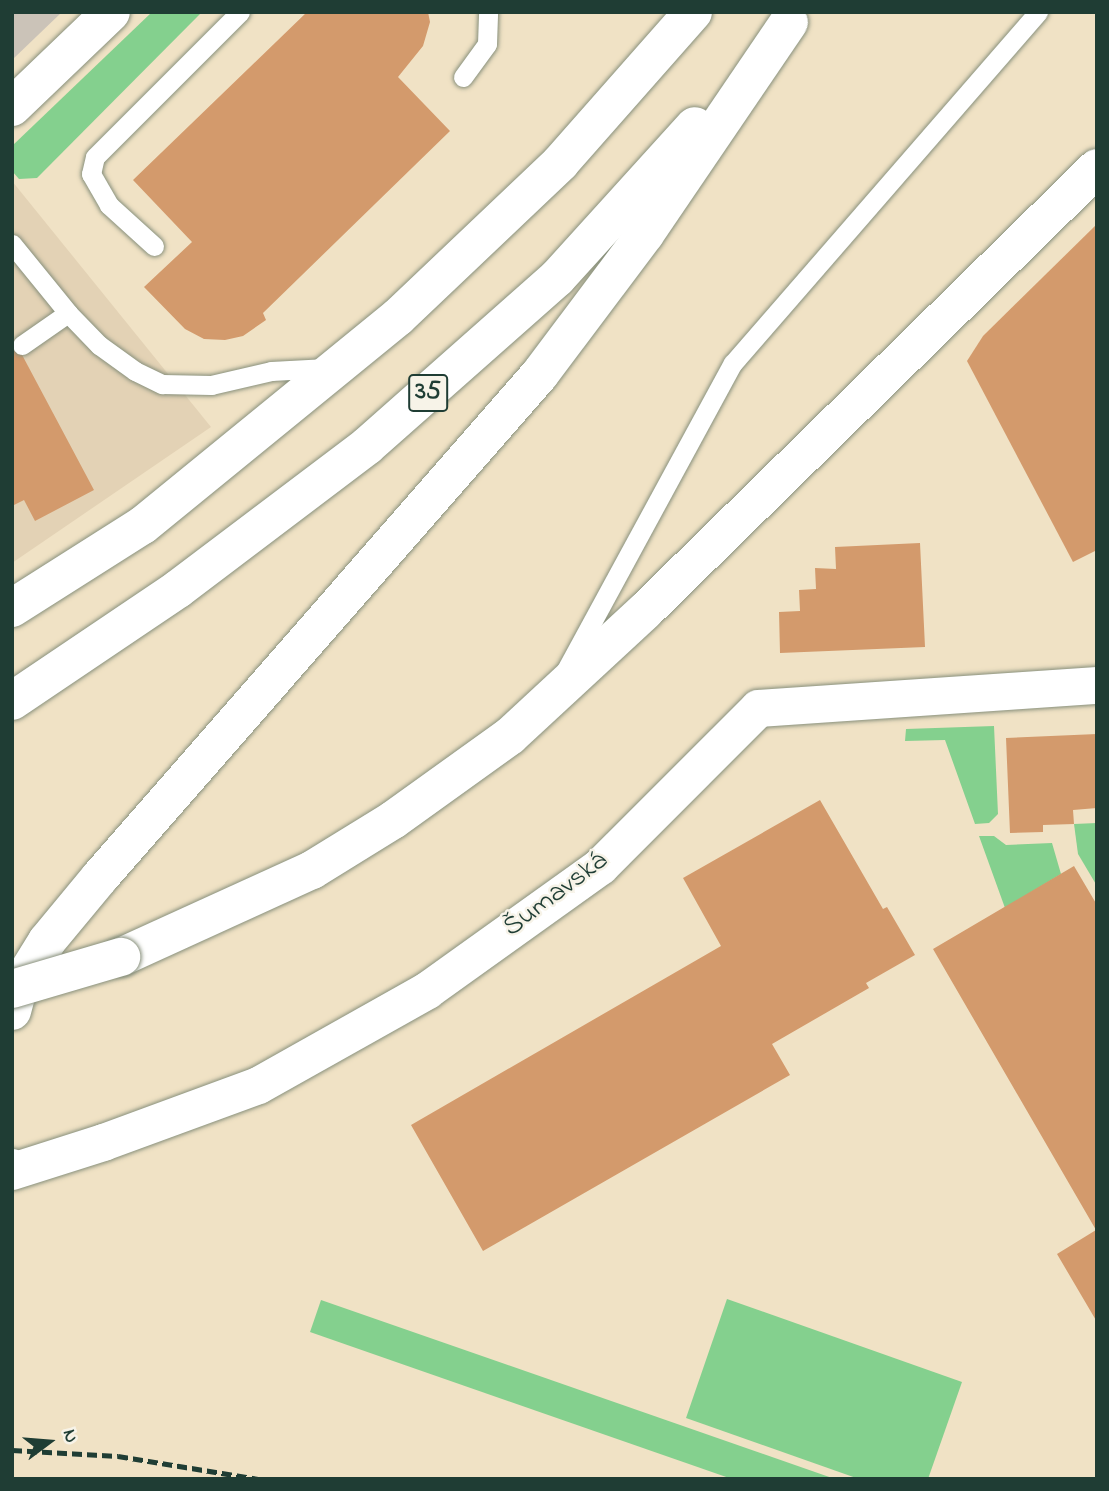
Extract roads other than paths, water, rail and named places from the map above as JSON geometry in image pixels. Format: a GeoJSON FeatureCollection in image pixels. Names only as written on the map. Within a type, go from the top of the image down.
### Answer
{"type":"FeatureCollection","features":[{"type":"Feature","properties":{"kind":"main road"},"geometry":{"type":"LineString","coordinates":[[12,107],[111,12]]}},
{"type":"Feature","properties":{"kind":"main road"},"geometry":{"type":"LineString","coordinates":[[12,607],[144,525],[398,317],[560,163],[693,12]]}},
{"type":"Feature","properties":{"kind":"main road"},"geometry":{"type":"LineString","coordinates":[[12,1011],[18,988],[47,941],[100,877],[540,374],[646,234],[793,17]]}},
{"type":"Feature","properties":{"kind":"main road","name":"35"},"geometry":{"type":"LineString","coordinates":[[12,701],[178,589],[367,446],[557,278],[793,17]]}},
{"type":"Feature","properties":{"kind":"main road"},"geometry":{"type":"LineString","coordinates":[[12,989],[121,957],[312,870],[393,820],[510,736],[1097,168]]}},
{"type":"Feature","properties":{"kind":"street","name":"Šumavská"},"geometry":{"type":"LineString","coordinates":[[12,1170],[103,1142],[258,1085],[427,990],[600,866],[758,708],[1097,685]]}},
{"type":"Feature","properties":{"kind":"lane"},"geometry":{"type":"LineString","coordinates":[[154,246],[109,205],[91,174],[95,157],[240,12]]}},
{"type":"Feature","properties":{"kind":"lane"},"geometry":{"type":"LineString","coordinates":[[463,77],[487,44],[488,12]]}},
{"type":"Feature","properties":{"kind":"lane"},"geometry":{"type":"LineString","coordinates":[[549,701],[733,363],[1038,12]]}},
{"type":"Feature","properties":{"kind":"lane"},"geometry":{"type":"LineString","coordinates":[[12,244],[68,313],[99,345],[135,371],[162,384],[211,385],[271,371],[335,368]]}},
{"type":"Feature","properties":{"kind":"lane"},"geometry":{"type":"LineString","coordinates":[[22,345],[68,313]]}},
{"type":"Feature","properties":{"kind":"railway"},"geometry":{"type":"LineString","coordinates":[[12,1450],[118,1456],[258,1479]]}}]}
